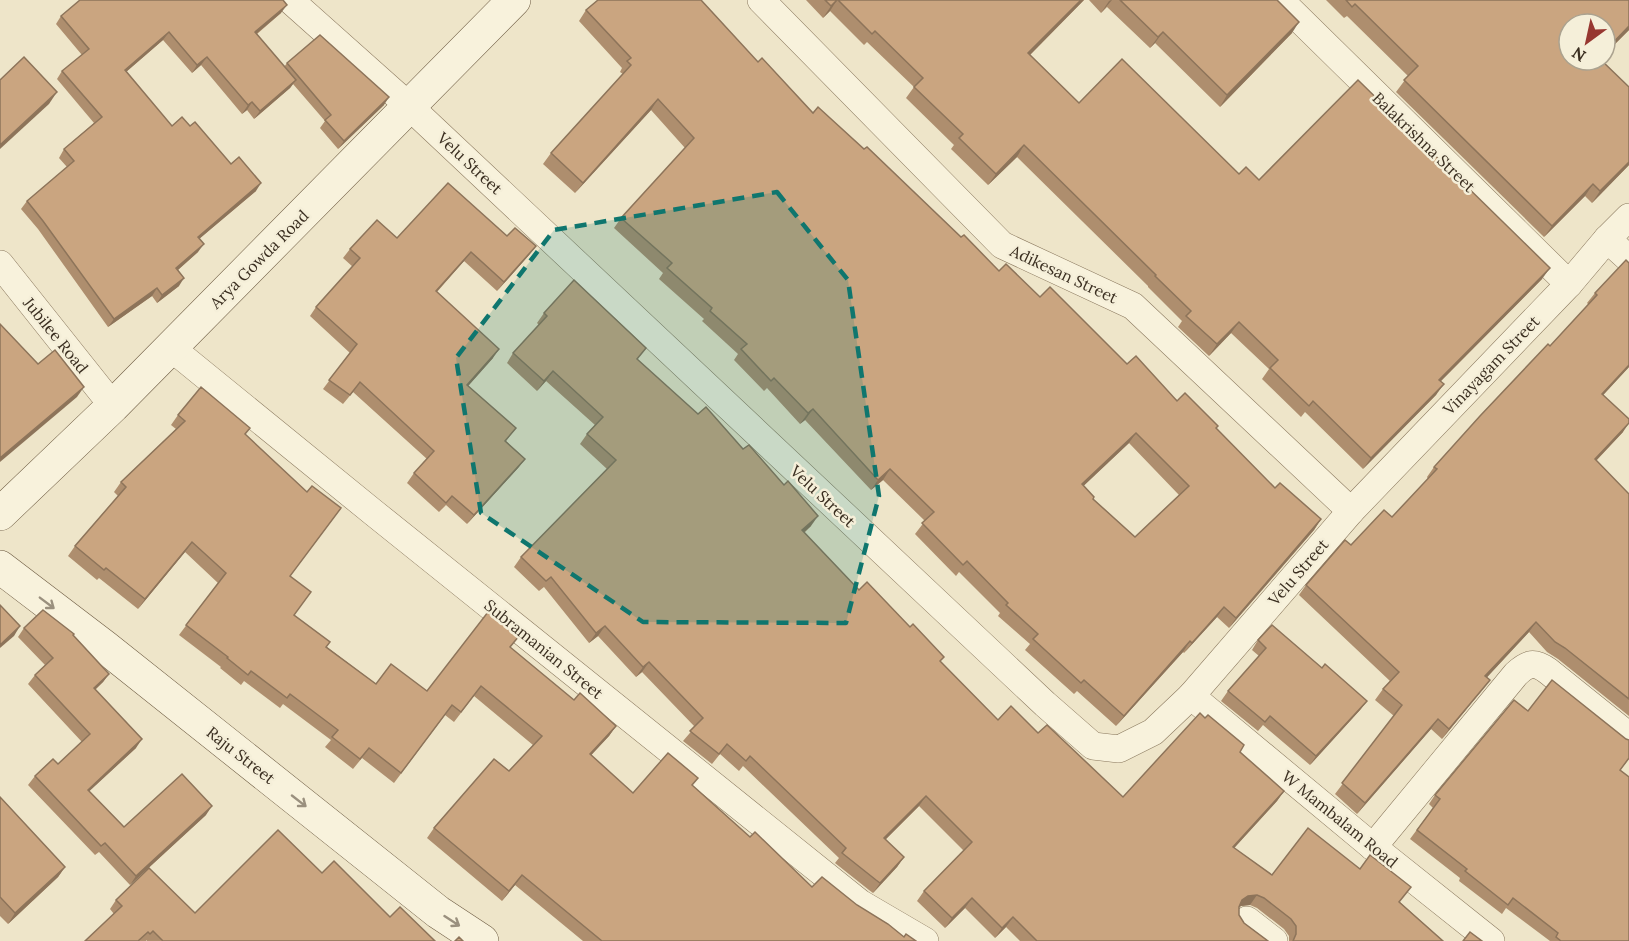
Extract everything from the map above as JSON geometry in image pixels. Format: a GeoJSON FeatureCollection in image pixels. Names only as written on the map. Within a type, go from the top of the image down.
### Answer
{"type":"FeatureCollection","features":[{"type":"Feature","properties":{"kind":"main road","name":"Arya Gowda Road"},"geometry":{"type":"LineString","coordinates":[[0,514],[113,406],[514,0]]}},
{"type":"Feature","properties":{"kind":"main road","name":"Raju Street"},"geometry":{"type":"LineString","coordinates":[[0,567],[105,647],[438,912],[483,941]]}},
{"type":"Feature","properties":{"kind":"street","name":"Velu Street"},"geometry":{"type":"LineString","coordinates":[[290,0],[410,107],[1036,696],[1093,746],[1119,749],[1153,732],[1191,696],[1351,511]]}},
{"type":"Feature","properties":{"kind":"street","name":"Adikesan Street"},"geometry":{"type":"LineString","coordinates":[[761,0],[1002,245],[1133,306],[1351,511]]}},
{"type":"Feature","properties":{"kind":"street","name":"Balakrishna Street"},"geometry":{"type":"LineString","coordinates":[[1280,0],[1569,284]]}},
{"type":"Feature","properties":{"kind":"street","name":"Vinayagam Street"},"geometry":{"type":"LineString","coordinates":[[1351,511],[1569,284],[1629,217]]}},
{"type":"Feature","properties":{"kind":"street"},"geometry":{"type":"LineString","coordinates":[[1607,239],[1629,259]]}},
{"type":"Feature","properties":{"kind":"street","name":"Jubilee Road"},"geometry":{"type":"LineString","coordinates":[[0,264],[113,406]]}},
{"type":"Feature","properties":{"kind":"street","name":"Subramanian Street"},"geometry":{"type":"LineString","coordinates":[[170,347],[860,903],[925,941]]}},
{"type":"Feature","properties":{"kind":"street"},"geometry":{"type":"LineString","coordinates":[[1373,847],[1523,667],[1531,664],[1540,665],[1548,670],[1629,736]]}},
{"type":"Feature","properties":{"kind":"street","name":"W Mambalam Road"},"geometry":{"type":"LineString","coordinates":[[1191,696],[1373,847],[1491,941]]}},
{"type":"Feature","properties":{"kind":"street"},"geometry":{"type":"LineString","coordinates":[[1247,920],[1274,941]]}},
{"type":"Feature","properties":{"kind":"highlighted area"},"geometry":{"type":"Polygon","coordinates":[[[777,192],[848,280],[879,496],[846,623],[643,622],[481,513],[456,358],[554,230],[777,192]]]}},
{"type":"Feature","properties":{"kind":"building"},"geometry":{"type":"Polygon","coordinates":[[[80,0],[283,0],[287,5],[255,32],[296,80],[260,111],[252,102],[248,105],[207,57],[197,65],[169,32],[125,70],[172,126],[182,117],[190,126],[195,122],[231,164],[239,157],[261,183],[198,237],[204,244],[176,268],[184,278],[162,295],[157,288],[114,319],[27,201],[74,161],[64,149],[102,117],[62,71],[89,49],[61,16],[80,0]]]}},
{"type":"Feature","properties":{"kind":"building"},"geometry":{"type":"Polygon","coordinates":[[[598,0],[701,0],[758,62],[762,58],[813,113],[818,107],[864,149],[867,147],[961,237],[964,235],[999,271],[1006,264],[1040,297],[1050,287],[1127,364],[1136,356],[1177,401],[1185,393],[1275,488],[1280,483],[1321,519],[1236,618],[1224,607],[1192,643],[1190,641],[1124,716],[1084,680],[1081,683],[1033,639],[1038,634],[1006,605],[1008,603],[967,561],[963,565],[922,523],[934,512],[890,469],[878,480],[813,409],[808,413],[774,378],[771,381],[741,349],[747,344],[710,311],[712,308],[667,268],[672,263],[621,218],[694,138],[658,99],[583,183],[551,153],[631,65],[627,61],[631,58],[586,10],[598,0]],[[1136,433],[1082,484],[1094,497],[1093,499],[1135,537],[1189,486],[1136,433]]]}},
{"type":"Feature","properties":{"kind":"building"},"geometry":{"type":"Polygon","coordinates":[[[825,0],[837,0],[831,6],[825,0]]]}},
{"type":"Feature","properties":{"kind":"building"},"geometry":{"type":"Polygon","coordinates":[[[838,0],[1081,0],[1028,53],[1079,103],[1122,59],[1239,174],[1246,167],[1259,180],[1358,80],[1550,268],[1439,380],[1444,384],[1371,458],[1313,401],[1309,406],[1270,368],[1278,360],[1239,322],[1217,344],[1186,316],[1191,311],[1024,145],[996,174],[959,138],[963,134],[914,87],[923,78],[875,31],[872,34],[838,0]]]}},
{"type":"Feature","properties":{"kind":"building"},"geometry":{"type":"Polygon","coordinates":[[[1120,0],[1277,0],[1299,22],[1227,95],[1163,32],[1158,37],[1120,0]]]}},
{"type":"Feature","properties":{"kind":"building"},"geometry":{"type":"Polygon","coordinates":[[[1346,0],[1629,0],[1629,26],[1617,38],[1617,12],[1557,12],[1557,72],[1613,72],[1629,87],[1629,162],[1600,191],[1593,184],[1552,226],[1404,80],[1418,66],[1355,4],[1352,7],[1346,0]]]}},
{"type":"Feature","properties":{"kind":"building"},"geometry":{"type":"Polygon","coordinates":[[[320,35],[389,97],[344,141],[325,120],[331,115],[287,63],[320,35]]]}},
{"type":"Feature","properties":{"kind":"building"},"geometry":{"type":"Polygon","coordinates":[[[24,57],[57,92],[0,145],[0,80],[24,57]]]}},
{"type":"Feature","properties":{"kind":"building"},"geometry":{"type":"Polygon","coordinates":[[[448,183],[507,236],[515,228],[536,246],[504,282],[471,252],[436,291],[499,349],[467,385],[516,428],[505,441],[525,459],[474,515],[452,496],[446,503],[414,473],[434,451],[360,382],[350,395],[329,380],[357,344],[316,307],[360,258],[350,249],[377,220],[397,238],[448,183]]]}},
{"type":"Feature","properties":{"kind":"building"},"geometry":{"type":"Polygon","coordinates":[[[1626,260],[1629,263],[1629,365],[1602,394],[1629,419],[1629,423],[1595,459],[1629,494],[1629,699],[1555,642],[1536,622],[1485,676],[1490,680],[1449,729],[1438,719],[1365,803],[1342,783],[1402,705],[1383,689],[1399,672],[1306,585],[1345,540],[1351,545],[1384,510],[1392,517],[1437,469],[1434,467],[1480,416],[1548,344],[1550,346],[1626,260]]]}},
{"type":"Feature","properties":{"kind":"building"},"geometry":{"type":"Polygon","coordinates":[[[574,280],[646,348],[637,359],[698,414],[706,407],[743,449],[749,445],[784,485],[788,481],[818,516],[802,530],[859,590],[867,582],[910,627],[913,624],[944,657],[940,661],[998,720],[1011,706],[1038,733],[1047,725],[1123,797],[1200,713],[1205,718],[1208,715],[1244,745],[1240,752],[1284,791],[1233,847],[1272,875],[1308,828],[1360,869],[1370,855],[1411,887],[1399,902],[1443,941],[1293,941],[1296,926],[1291,919],[1257,895],[1248,896],[1242,900],[1239,915],[1244,923],[1268,941],[1037,941],[1013,917],[1002,928],[972,898],[952,918],[924,891],[972,842],[926,796],[884,838],[904,857],[880,883],[876,880],[842,853],[846,848],[750,756],[746,761],[727,744],[719,754],[690,731],[703,718],[649,662],[643,667],[605,626],[596,633],[551,577],[546,581],[521,557],[616,460],[587,434],[603,417],[553,371],[544,381],[513,353],[547,316],[544,313],[574,280]]]}},
{"type":"Feature","properties":{"kind":"building"},"geometry":{"type":"Polygon","coordinates":[[[0,324],[38,364],[55,350],[84,387],[0,458],[0,324]]]}},
{"type":"Feature","properties":{"kind":"building"},"geometry":{"type":"Polygon","coordinates":[[[201,387],[250,428],[245,434],[307,492],[312,486],[341,508],[290,576],[311,592],[294,615],[330,642],[326,647],[376,684],[391,664],[427,691],[488,612],[519,636],[510,647],[574,700],[580,693],[616,726],[590,754],[633,793],[668,753],[698,778],[692,785],[750,837],[755,832],[812,887],[822,877],[857,905],[904,937],[906,934],[916,941],[602,941],[522,875],[509,891],[434,828],[494,759],[509,771],[542,736],[481,686],[461,712],[452,705],[401,773],[369,748],[360,759],[332,737],[338,730],[290,694],[287,698],[251,671],[248,675],[186,625],[226,573],[192,542],[145,599],[75,546],[126,487],[121,482],[185,421],[178,415],[201,387]]]}},
{"type":"Feature","properties":{"kind":"building"},"geometry":{"type":"Polygon","coordinates":[[[0,605],[20,626],[0,645],[0,605]]]}},
{"type":"Feature","properties":{"kind":"building"},"geometry":{"type":"Polygon","coordinates":[[[43,610],[74,634],[109,674],[94,688],[142,739],[88,790],[124,827],[182,774],[212,806],[136,876],[105,843],[101,846],[35,776],[53,759],[58,764],[90,734],[35,675],[53,658],[24,628],[43,610]]]}},
{"type":"Feature","properties":{"kind":"building"},"geometry":{"type":"Polygon","coordinates":[[[1272,625],[1322,668],[1325,664],[1367,701],[1316,756],[1270,716],[1265,722],[1228,691],[1266,648],[1258,640],[1272,625]]]}},
{"type":"Feature","properties":{"kind":"building"},"geometry":{"type":"Polygon","coordinates":[[[1552,680],[1629,740],[1629,758],[1620,770],[1629,777],[1629,941],[1561,941],[1556,937],[1558,933],[1513,898],[1508,905],[1417,830],[1440,799],[1435,795],[1514,700],[1528,711],[1552,680]]]}},
{"type":"Feature","properties":{"kind":"building"},"geometry":{"type":"Polygon","coordinates":[[[0,797],[65,867],[15,913],[0,897],[0,797]]]}},
{"type":"Feature","properties":{"kind":"building"},"geometry":{"type":"Polygon","coordinates":[[[278,830],[322,873],[334,861],[390,917],[400,907],[435,941],[163,941],[153,931],[150,934],[148,932],[138,941],[85,941],[122,906],[116,900],[149,868],[195,913],[278,830]]]}},
{"type":"Feature","properties":{"kind":"building"},"geometry":{"type":"Polygon","coordinates":[[[1470,932],[1482,941],[1463,941],[1470,932]]]}}]}
